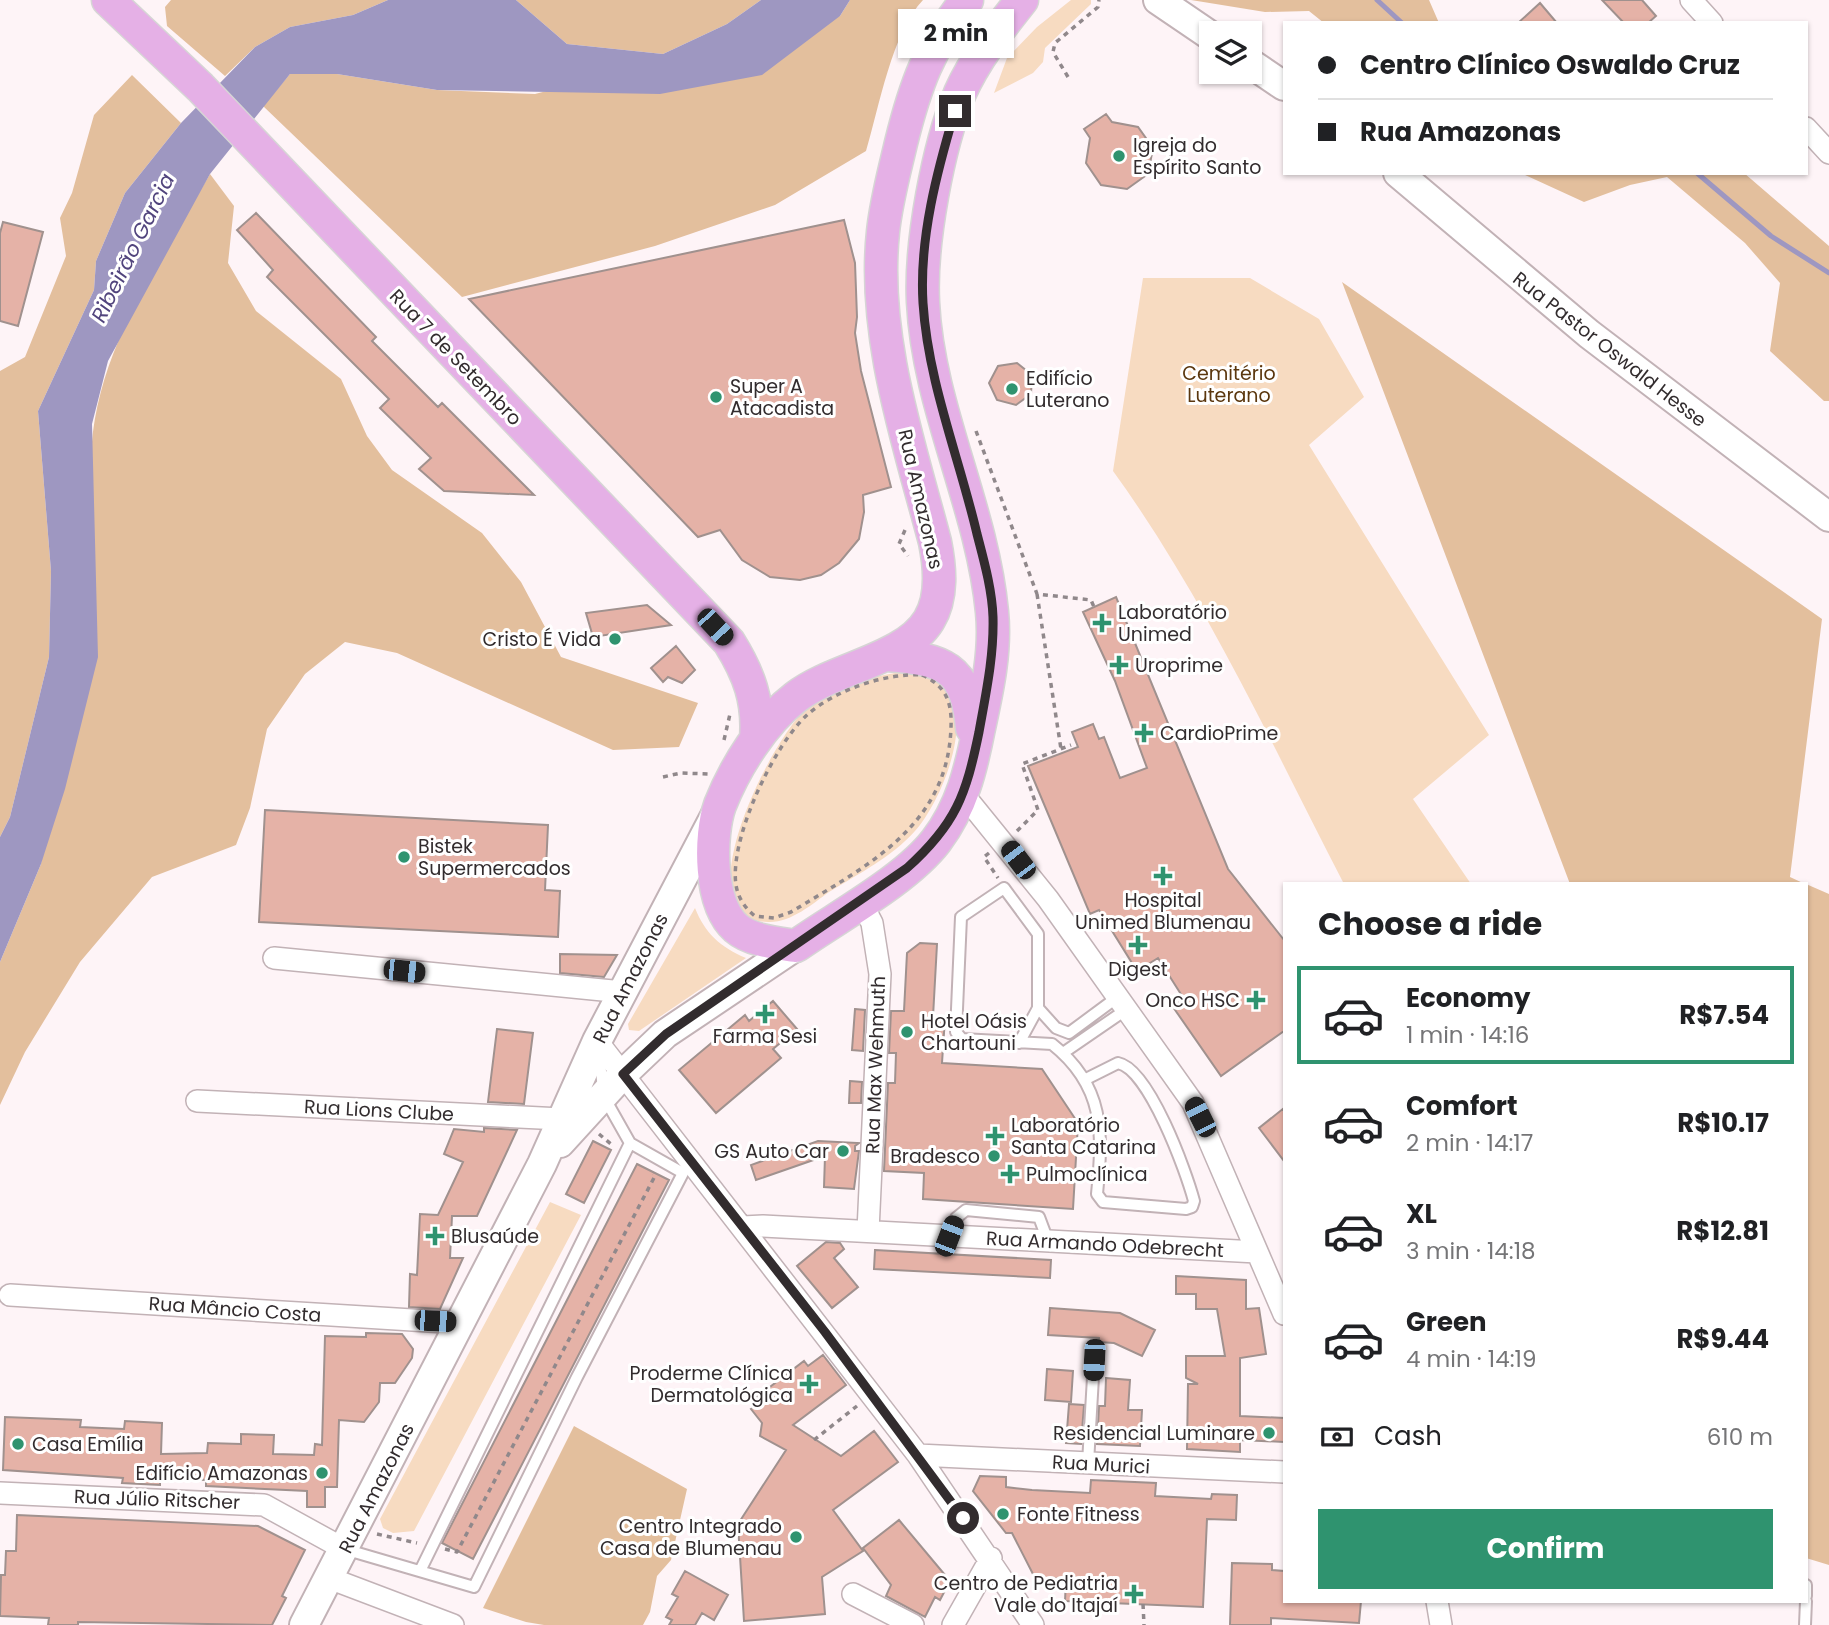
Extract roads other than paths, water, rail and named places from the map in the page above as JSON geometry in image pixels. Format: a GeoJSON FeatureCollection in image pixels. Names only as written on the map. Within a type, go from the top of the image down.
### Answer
{"type":"FeatureCollection","features":[{"type":"Feature","properties":{"kind":"main road","name":"Rua 7 de Setembro"},"geometry":{"type":"LineString","coordinates":[[108,0],[201,87],[729,642],[753,687],[758,718],[756,739]]}},
{"type":"Feature","properties":{"kind":"main road","name":"Rua Amazonas"},"geometry":{"type":"LineString","coordinates":[[304,1625],[542,1164],[597,1041],[756,739],[804,691],[863,662],[886,655],[911,639],[929,620],[939,593],[939,564],[899,402],[890,353],[882,274],[883,233],[905,126],[923,68],[942,30],[967,0]]}},
{"type":"Feature","properties":{"kind":"main road","name":"Rua Amazonas"},"geometry":{"type":"LineString","coordinates":[[542,1164],[623,1074],[666,1034],[861,902],[934,844],[949,823],[949,794],[974,754],[991,664],[993,615],[987,571],[928,349],[923,300],[926,242],[938,175],[960,93],[980,57],[1022,0]]}},
{"type":"Feature","properties":{"kind":"main road"},"geometry":{"type":"LineString","coordinates":[[1158,0],[1199,28]]}},
{"type":"Feature","properties":{"kind":"main road"},"geometry":{"type":"LineString","coordinates":[[1262,70],[1283,85]]}},
{"type":"Feature","properties":{"kind":"main road","name":"Rua Pastor Oswald Hesse"},"geometry":{"type":"LineString","coordinates":[[1400,175],[1589,334],[1829,517]]}},
{"type":"Feature","properties":{"kind":"main road"},"geometry":{"type":"LineString","coordinates":[[886,655],[921,657],[956,673],[965,688],[971,710],[974,754]]}},
{"type":"Feature","properties":{"kind":"main road"},"geometry":{"type":"LineString","coordinates":[[720,807],[714,877],[719,902],[727,918],[746,934],[796,946]]}},
{"type":"Feature","properties":{"kind":"street"},"geometry":{"type":"LineString","coordinates":[[1691,0],[1710,21]]}},
{"type":"Feature","properties":{"kind":"street"},"geometry":{"type":"LineString","coordinates":[[1808,130],[1829,153]]}},
{"type":"Feature","properties":{"kind":"street"},"geometry":{"type":"LineString","coordinates":[[949,794],[1004,841],[1123,1002],[1193,1103],[1283,1312]]}},
{"type":"Feature","properties":{"kind":"street","name":"Rua Max Wehmuth"},"geometry":{"type":"LineString","coordinates":[[861,902],[872,923],[880,974],[868,1231]]}},
{"type":"Feature","properties":{"kind":"street"},"geometry":{"type":"LineString","coordinates":[[274,958],[623,992]]}},
{"type":"Feature","properties":{"kind":"street"},"geometry":{"type":"LineString","coordinates":[[597,1041],[918,1455],[1033,1625]]}},
{"type":"Feature","properties":{"kind":"street","name":"Rua Lions Clube"},"geometry":{"type":"LineString","coordinates":[[197,1101],[561,1119]]}},
{"type":"Feature","properties":{"kind":"street","name":"Rua Armando Odebrecht"},"geometry":{"type":"LineString","coordinates":[[743,1227],[1257,1252]]}},
{"type":"Feature","properties":{"kind":"street","name":"Rua Mâncio Costa"},"geometry":{"type":"LineString","coordinates":[[10,1295],[461,1323]]}},
{"type":"Feature","properties":{"kind":"street","name":"Rua Murici"},"geometry":{"type":"LineString","coordinates":[[918,1455],[1283,1472]]}},
{"type":"Feature","properties":{"kind":"street","name":"Rua Júlio Ritscher"},"geometry":{"type":"LineString","coordinates":[[0,1493],[264,1505],[344,1549]]}},
{"type":"Feature","properties":{"kind":"street"},"geometry":{"type":"LineString","coordinates":[[953,1625],[990,1558]]}},
{"type":"Feature","properties":{"kind":"street"},"geometry":{"type":"LineString","coordinates":[[329,1578],[453,1625]]}},
{"type":"Feature","properties":{"kind":"street"},"geometry":{"type":"LineString","coordinates":[[853,1594],[913,1625]]}},
{"type":"Feature","properties":{"kind":"street"},"geometry":{"type":"LineString","coordinates":[[1437,1603],[1441,1625]]}},
{"type":"Feature","properties":{"kind":"lane"},"geometry":{"type":"LineString","coordinates":[[1018,1043],[1038,1008],[1038,934],[1004,888],[961,917],[956,1032],[962,1039],[1018,1043],[1052,1044],[1123,1002]]}},
{"type":"Feature","properties":{"kind":"lane"},"geometry":{"type":"LineString","coordinates":[[1063,1053],[1123,1002]]}},
{"type":"Feature","properties":{"kind":"lane"},"geometry":{"type":"LineString","coordinates":[[1038,1008],[1056,1028],[1069,1033]]}},
{"type":"Feature","properties":{"kind":"lane"},"geometry":{"type":"LineString","coordinates":[[344,1549],[474,1587],[577,1377],[683,1172],[630,1143],[604,1097],[597,1041]]}},
{"type":"Feature","properties":{"kind":"lane"},"geometry":{"type":"LineString","coordinates":[[1052,1044],[1063,1053],[1084,1080],[1099,1113],[1100,1199],[1103,1202],[1186,1209],[1192,1207],[1194,1201],[1179,1152],[1164,1121],[1130,1068],[1118,1063],[1084,1080]]}},
{"type":"Feature","properties":{"kind":"lane"},"geometry":{"type":"LineString","coordinates":[[420,1571],[630,1143]]}},
{"type":"Feature","properties":{"kind":"lane"},"geometry":{"type":"LineString","coordinates":[[1088,1463],[1094,1360]]}},
{"type":"Feature","properties":{"kind":"lane"},"geometry":{"type":"LineString","coordinates":[[1805,1625],[1806,1603]]}},
{"type":"Feature","properties":{"kind":"water","name":"Ribeirão Garcia"},"geometry":{"type":"Polygon","coordinates":[[[388,0],[516,0],[567,44],[663,54],[727,24],[761,0],[850,0],[840,16],[762,75],[660,94],[437,90],[337,74],[290,74],[210,174],[108,361],[92,424],[98,657],[65,789],[41,864],[0,962],[0,837],[10,817],[49,657],[51,571],[38,411],[94,290],[96,261],[125,193],[181,123],[255,47],[290,27],[353,15],[388,0]]]}},
{"type":"Feature","properties":{"kind":"waterway"},"geometry":{"type":"LineString","coordinates":[[1377,0],[1400,21]]}},
{"type":"Feature","properties":{"kind":"waterway"},"geometry":{"type":"LineString","coordinates":[[1699,175],[1771,236],[1829,273]]}},
{"type":"Feature","properties":{"kind":"place","name":"Igreja do Espírito Santo"},"geometry":{"type":"Point","coordinates":[1119,156]}},
{"type":"Feature","properties":{"kind":"place","name":"Edifício Luterano"},"geometry":{"type":"Point","coordinates":[1012,389]}},
{"type":"Feature","properties":{"kind":"place","name":"Super A Atacadista"},"geometry":{"type":"Point","coordinates":[716,397]}},
{"type":"Feature","properties":{"kind":"place","name":"Laboratório Unimed"},"geometry":{"type":"Point","coordinates":[1102,623]}},
{"type":"Feature","properties":{"kind":"place","name":"Cristo É Vida"},"geometry":{"type":"Point","coordinates":[615,639]}},
{"type":"Feature","properties":{"kind":"place","name":"Uroprime"},"geometry":{"type":"Point","coordinates":[1119,665]}},
{"type":"Feature","properties":{"kind":"place","name":"CardioPrime"},"geometry":{"type":"Point","coordinates":[1144,733]}},
{"type":"Feature","properties":{"kind":"place","name":"Bistek Supermercados"},"geometry":{"type":"Point","coordinates":[404,857]}},
{"type":"Feature","properties":{"kind":"place","name":"Hospital Unimed Blumenau"},"geometry":{"type":"Point","coordinates":[1163,876]}},
{"type":"Feature","properties":{"kind":"place","name":"Digest"},"geometry":{"type":"Point","coordinates":[1138,945]}},
{"type":"Feature","properties":{"kind":"place","name":"Onco HSC"},"geometry":{"type":"Point","coordinates":[1256,1000]}},
{"type":"Feature","properties":{"kind":"place","name":"Farma Sesi"},"geometry":{"type":"Point","coordinates":[765,1014]}},
{"type":"Feature","properties":{"kind":"place","name":"Hotel Oásis Chartouni"},"geometry":{"type":"Point","coordinates":[907,1032]}},
{"type":"Feature","properties":{"kind":"place","name":"Laboratório Santa Catarina"},"geometry":{"type":"Point","coordinates":[995,1136]}},
{"type":"Feature","properties":{"kind":"place","name":"GS Auto Car"},"geometry":{"type":"Point","coordinates":[843,1151]}},
{"type":"Feature","properties":{"kind":"place","name":"Bradesco"},"geometry":{"type":"Point","coordinates":[994,1156]}},
{"type":"Feature","properties":{"kind":"place","name":"Pulmoclínica"},"geometry":{"type":"Point","coordinates":[1010,1174]}},
{"type":"Feature","properties":{"kind":"place","name":"Blusaúde"},"geometry":{"type":"Point","coordinates":[435,1236]}},
{"type":"Feature","properties":{"kind":"place","name":"Proderme Clínica Dermatológica"},"geometry":{"type":"Point","coordinates":[809,1384]}},
{"type":"Feature","properties":{"kind":"place","name":"Residencial Luminare"},"geometry":{"type":"Point","coordinates":[1269,1433]}},
{"type":"Feature","properties":{"kind":"place","name":"Casa Emília"},"geometry":{"type":"Point","coordinates":[18,1444]}},
{"type":"Feature","properties":{"kind":"place","name":"Edifício Amazonas"},"geometry":{"type":"Point","coordinates":[322,1473]}},
{"type":"Feature","properties":{"kind":"place","name":"Fonte Fitness"},"geometry":{"type":"Point","coordinates":[1003,1514]}},
{"type":"Feature","properties":{"kind":"place","name":"Centro Integrado Casa de Blumenau"},"geometry":{"type":"Point","coordinates":[796,1537]}},
{"type":"Feature","properties":{"kind":"place","name":"Centro de Pediatria Vale do Itajaí"},"geometry":{"type":"Point","coordinates":[1134,1594]}},
{"type":"Feature","properties":{"kind":"park label","name":"Cemitério Luterano"},"geometry":{"type":"Point","coordinates":[1229,384]}}]}
